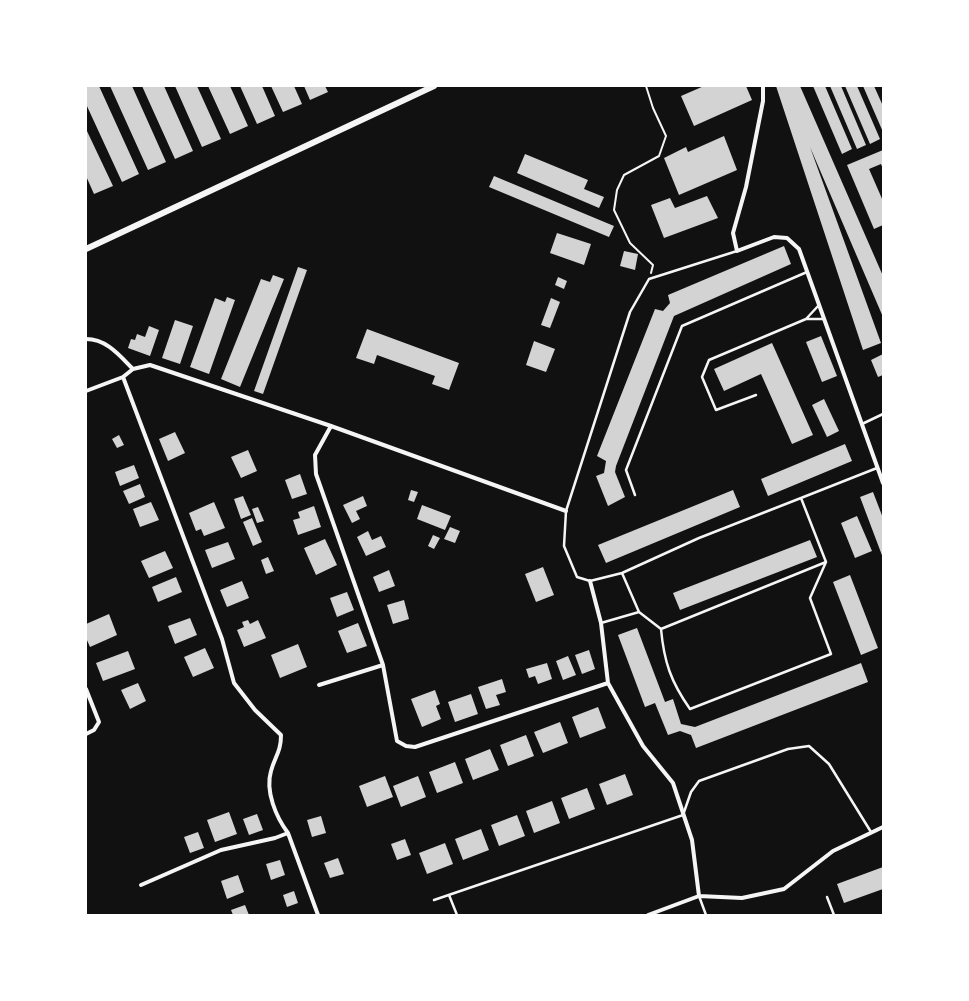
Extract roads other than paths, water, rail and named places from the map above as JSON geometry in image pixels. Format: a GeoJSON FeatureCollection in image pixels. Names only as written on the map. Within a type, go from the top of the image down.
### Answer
{"type":"FeatureCollection","features":[{"type":"Feature","properties":{"kind":"main road"},"geometry":{"type":"LineString","coordinates":[[86,249],[434,86]]}},
{"type":"Feature","properties":{"kind":"street"},"geometry":{"type":"LineString","coordinates":[[763,86],[763,101],[746,187],[733,233],[737,251],[774,237],[787,238],[799,249],[883,483]]}},
{"type":"Feature","properties":{"kind":"street"},"geometry":{"type":"LineString","coordinates":[[86,339],[93,339],[109,346],[133,369]]}},
{"type":"Feature","properties":{"kind":"street"},"geometry":{"type":"LineString","coordinates":[[86,391],[123,377],[133,369],[150,365],[330,426],[566,511]]}},
{"type":"Feature","properties":{"kind":"street"},"geometry":{"type":"LineString","coordinates":[[123,377],[222,639],[234,683],[255,710],[281,735],[281,749],[270,772],[270,793],[281,824],[288,833],[318,915]]}},
{"type":"Feature","properties":{"kind":"street"},"geometry":{"type":"LineString","coordinates":[[330,426],[316,455],[316,474],[383,665],[397,741],[406,746],[415,747],[608,683]]}},
{"type":"Feature","properties":{"kind":"street"},"geometry":{"type":"LineString","coordinates":[[590,581],[601,623],[608,683],[643,746],[673,782],[692,840],[699,896]]}},
{"type":"Feature","properties":{"kind":"street"},"geometry":{"type":"LineString","coordinates":[[319,685],[383,665]]}},
{"type":"Feature","properties":{"kind":"street"},"geometry":{"type":"LineString","coordinates":[[86,689],[99,722],[94,730],[86,734]]}},
{"type":"Feature","properties":{"kind":"street"},"geometry":{"type":"LineString","coordinates":[[648,915],[699,896],[742,898],[784,889],[832,851],[883,827]]}},
{"type":"Feature","properties":{"kind":"street"},"geometry":{"type":"LineString","coordinates":[[141,885],[221,850],[275,838],[288,833]]}},
{"type":"Feature","properties":{"kind":"lane"},"geometry":{"type":"LineString","coordinates":[[737,251],[649,279],[630,312],[566,511],[564,546],[577,577],[590,581],[622,573],[699,538],[877,468]]}},
{"type":"Feature","properties":{"kind":"lane"},"geometry":{"type":"LineString","coordinates":[[635,495],[626,470],[682,326],[807,272]]}},
{"type":"Feature","properties":{"kind":"lane"},"geometry":{"type":"LineString","coordinates":[[806,319],[819,305]]}},
{"type":"Feature","properties":{"kind":"lane"},"geometry":{"type":"LineString","coordinates":[[756,395],[716,410],[702,377],[709,360],[806,319],[824,319]]}},
{"type":"Feature","properties":{"kind":"lane"},"geometry":{"type":"LineString","coordinates":[[861,424],[883,414]]}},
{"type":"Feature","properties":{"kind":"lane"},"geometry":{"type":"LineString","coordinates":[[622,573],[639,612],[661,629],[663,654],[676,689],[690,710],[831,654],[810,598],[826,562],[801,498]]}},
{"type":"Feature","properties":{"kind":"lane"},"geometry":{"type":"LineString","coordinates":[[661,629],[826,562]]}},
{"type":"Feature","properties":{"kind":"lane"},"geometry":{"type":"LineString","coordinates":[[601,623],[639,612]]}},
{"type":"Feature","properties":{"kind":"lane"},"geometry":{"type":"LineString","coordinates":[[434,900],[683,815],[691,792],[699,781],[788,749],[809,746],[829,764],[872,832]]}},
{"type":"Feature","properties":{"kind":"lane"},"geometry":{"type":"LineString","coordinates":[[449,895],[457,915]]}},
{"type":"Feature","properties":{"kind":"lane"},"geometry":{"type":"LineString","coordinates":[[699,896],[706,915]]}},
{"type":"Feature","properties":{"kind":"lane"},"geometry":{"type":"LineString","coordinates":[[827,896],[834,915]]}}]}
